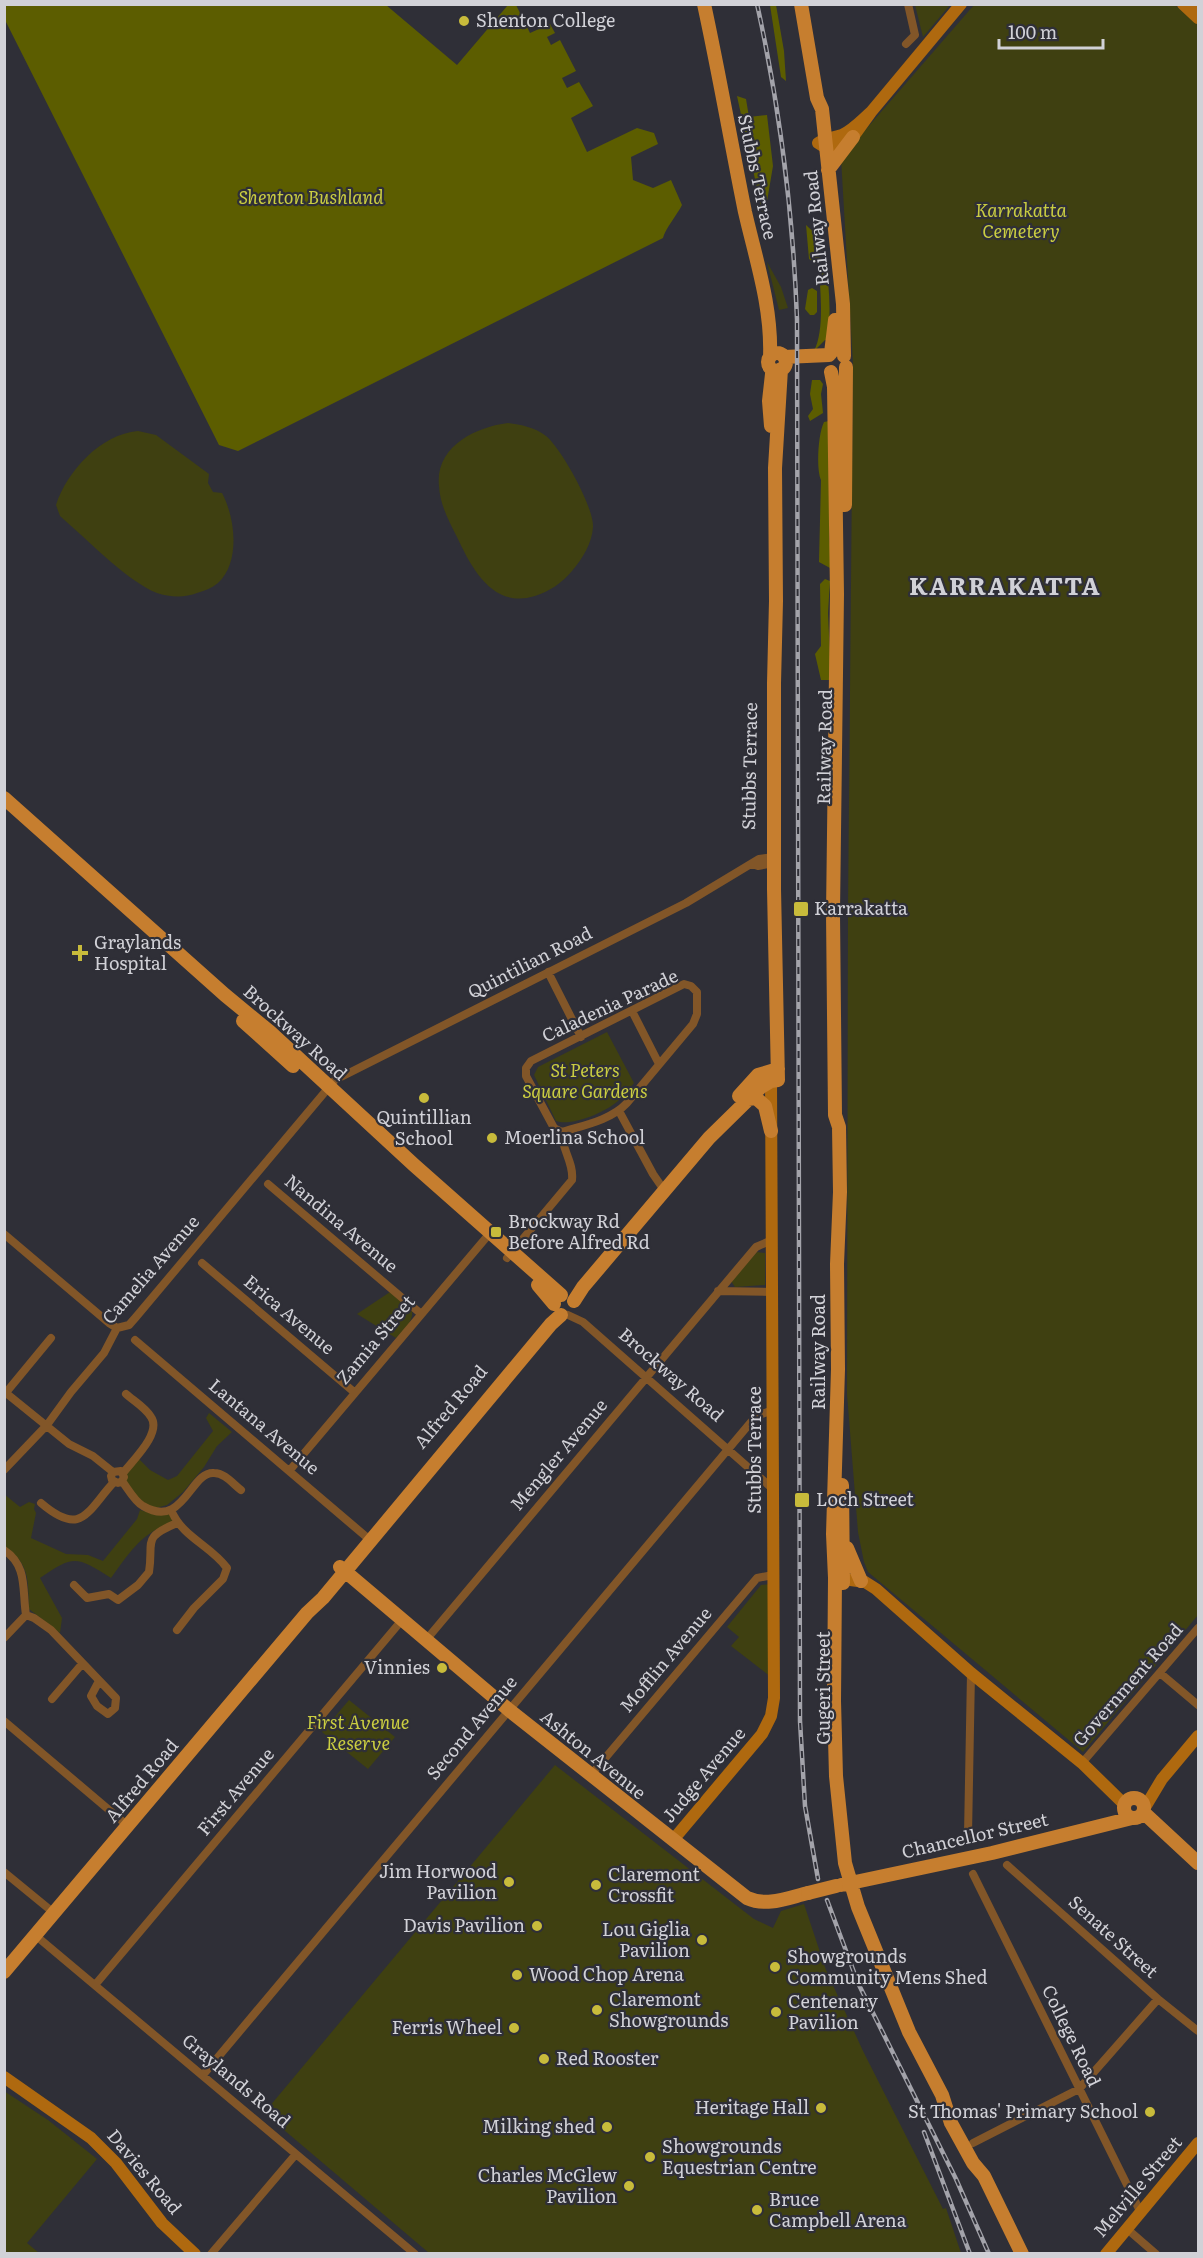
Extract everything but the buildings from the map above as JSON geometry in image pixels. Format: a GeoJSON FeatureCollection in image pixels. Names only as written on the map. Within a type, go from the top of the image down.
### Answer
{"type":"FeatureCollection","features":[{"type":"Feature","properties":{"kind":"main road"},"geometry":{"type":"LineString","coordinates":[[696,4],[709,29]]}},
{"type":"Feature","properties":{"kind":"main road","name":"Stubbs Terrace"},"geometry":{"type":"LineString","coordinates":[[704,4],[747,220],[767,303],[770,331],[779,362]]}},
{"type":"Feature","properties":{"kind":"main road","name":"Stubbs Terrace"},"geometry":{"type":"LineString","coordinates":[[710,4],[753,219],[777,323],[776,340],[779,362],[769,401],[771,416],[767,552],[774,1075]]}},
{"type":"Feature","properties":{"kind":"main road","name":"Railway Road"},"geometry":{"type":"LineString","coordinates":[[801,4],[817,98],[814,111],[828,170],[843,304],[835,362]]}},
{"type":"Feature","properties":{"kind":"main road"},"geometry":{"type":"LineString","coordinates":[[828,170],[853,137]]}},
{"type":"Feature","properties":{"kind":"main road","name":"Railway Road"},"geometry":{"type":"LineString","coordinates":[[823,143],[834,275],[835,316],[837,594],[833,916],[835,1115],[839,1127],[833,1534],[839,1583]]}},
{"type":"Feature","properties":{"kind":"main road"},"geometry":{"type":"LineString","coordinates":[[779,362],[809,365],[835,362]]}},
{"type":"Feature","properties":{"kind":"main road","name":"Brockway Road"},"geometry":{"type":"LineString","coordinates":[[4,798],[225,995],[270,1032],[326,1089]]}},
{"type":"Feature","properties":{"kind":"main road","name":"Brockway Road"},"geometry":{"type":"LineString","coordinates":[[4,807],[326,1089],[488,1235],[539,1286],[563,1305]]}},
{"type":"Feature","properties":{"kind":"main road","name":"Alfred Road"},"geometry":{"type":"LineString","coordinates":[[4,1972],[307,1613],[318,1593],[342,1569],[545,1323],[583,1287],[663,1187],[758,1075],[774,1075]]}},
{"type":"Feature","properties":{"kind":"main road","name":"Alfred Road"},"geometry":{"type":"LineString","coordinates":[[663,1187],[709,1138],[774,1075]]}},
{"type":"Feature","properties":{"kind":"main road"},"geometry":{"type":"LineString","coordinates":[[748,1099],[756,1098],[765,1106],[771,1131]]}},
{"type":"Feature","properties":{"kind":"main road","name":"Gugeri Street"},"geometry":{"type":"LineString","coordinates":[[836,1448],[843,1489],[844,1541],[839,1583],[839,1690],[848,1834],[848,1883],[866,1908],[866,1927],[909,2032],[942,2095],[959,2118],[973,2143],[981,2159],[984,2176]]}},
{"type":"Feature","properties":{"kind":"main road"},"geometry":{"type":"LineString","coordinates":[[844,1541],[861,1581]]}},
{"type":"Feature","properties":{"kind":"main road","name":"Ashton Avenue"},"geometry":{"type":"LineString","coordinates":[[342,1569],[590,1776],[747,1898],[755,1902],[767,1903],[848,1883]]}},
{"type":"Feature","properties":{"kind":"main road"},"geometry":{"type":"LineString","coordinates":[[1134,1809],[1198,1863]]}},
{"type":"Feature","properties":{"kind":"main road","name":"Chancellor Street"},"geometry":{"type":"LineString","coordinates":[[848,1883],[992,1852],[1108,1823],[1127,1821],[1134,1809]]}},
{"type":"Feature","properties":{"kind":"main road","name":"Gugeri Street"},"geometry":{"type":"LineString","coordinates":[[942,2095],[951,2122],[984,2176],[1022,2253]]}},
{"type":"Feature","properties":{"kind":"street"},"geometry":{"type":"LineString","coordinates":[[906,44],[915,35],[908,4]]}},
{"type":"Feature","properties":{"kind":"street"},"geometry":{"type":"LineString","coordinates":[[823,143],[836,148],[853,137],[961,4]]}},
{"type":"Feature","properties":{"kind":"street"},"geometry":{"type":"LineString","coordinates":[[1183,4],[1198,18]]}},
{"type":"Feature","properties":{"kind":"street"},"geometry":{"type":"LineString","coordinates":[[823,143],[850,130],[871,112]]}},
{"type":"Feature","properties":{"kind":"street","name":"Quintilian Road"},"geometry":{"type":"LineString","coordinates":[[326,1089],[345,1074],[686,903],[752,864],[758,866],[771,860]]}},
{"type":"Feature","properties":{"kind":"street"},"geometry":{"type":"LineString","coordinates":[[548,972],[581,1037]]}},
{"type":"Feature","properties":{"kind":"street","name":"Caladenia Parade"},"geometry":{"type":"LineString","coordinates":[[562,1132],[550,1123],[526,1076],[526,1068],[531,1061],[684,984],[691,986],[697,992],[697,1014],[693,1024],[620,1111]]}},
{"type":"Feature","properties":{"kind":"street"},"geometry":{"type":"LineString","coordinates":[[632,1011],[659,1064]]}},
{"type":"Feature","properties":{"kind":"street","name":"Stubbs Terrace"},"geometry":{"type":"LineString","coordinates":[[762,1734],[771,1716],[774,1698],[771,1131],[774,1075]]}},
{"type":"Feature","properties":{"kind":"street","name":"Stubbs Terrace"},"geometry":{"type":"LineString","coordinates":[[772,1164],[777,1129],[774,1075]]}},
{"type":"Feature","properties":{"kind":"street","name":"Camelia Avenue"},"geometry":{"type":"LineString","coordinates":[[4,1470],[47,1425],[104,1353],[117,1328],[129,1325],[136,1317],[326,1089]]}},
{"type":"Feature","properties":{"kind":"street"},"geometry":{"type":"LineString","coordinates":[[509,1255],[572,1180],[573,1169],[562,1142],[562,1132],[620,1111],[652,1174],[663,1187]]}},
{"type":"Feature","properties":{"kind":"street","name":"Nandina Avenue"},"geometry":{"type":"LineString","coordinates":[[267,1184],[420,1313]]}},
{"type":"Feature","properties":{"kind":"street"},"geometry":{"type":"LineString","coordinates":[[4,1234],[117,1328]]}},
{"type":"Feature","properties":{"kind":"street","name":"Zamia Street"},"geometry":{"type":"LineString","coordinates":[[290,1470],[488,1235]]}},
{"type":"Feature","properties":{"kind":"street","name":"Mengler Avenue"},"geometry":{"type":"LineString","coordinates":[[426,1640],[759,1244],[772,1240]]}},
{"type":"Feature","properties":{"kind":"street","name":"Erica Avenue"},"geometry":{"type":"LineString","coordinates":[[202,1263],[354,1392]]}},
{"type":"Feature","properties":{"kind":"street"},"geometry":{"type":"LineString","coordinates":[[718,1292],[772,1292]]}},
{"type":"Feature","properties":{"kind":"street","name":"Brockway Road"},"geometry":{"type":"LineString","coordinates":[[563,1305],[774,1491]]}},
{"type":"Feature","properties":{"kind":"street"},"geometry":{"type":"LineString","coordinates":[[51,1338],[5,1394],[69,1444],[93,1456],[113,1472],[117,1470],[120,1479],[142,1506],[160,1512],[171,1510],[182,1502],[204,1476],[212,1472],[222,1474],[241,1490]]}},
{"type":"Feature","properties":{"kind":"street","name":"Lantana Avenue"},"geometry":{"type":"LineString","coordinates":[[135,1340],[368,1538]]}},
{"type":"Feature","properties":{"kind":"street"},"geometry":{"type":"LineString","coordinates":[[41,1503],[64,1518],[75,1521],[85,1518],[120,1479],[150,1439],[154,1428],[152,1417],[126,1394]]}},
{"type":"Feature","properties":{"kind":"street","name":"Second Avenue"},"geometry":{"type":"LineString","coordinates":[[203,2075],[755,1418],[773,1410]]}},
{"type":"Feature","properties":{"kind":"street"},"geometry":{"type":"LineString","coordinates":[[171,1510],[177,1523],[222,1561],[227,1568],[223,1579],[194,1608],[177,1630]]}},
{"type":"Feature","properties":{"kind":"street"},"geometry":{"type":"LineString","coordinates":[[74,1586],[87,1598],[110,1594],[118,1600],[138,1585],[149,1572],[151,1539],[158,1531],[177,1523]]}},
{"type":"Feature","properties":{"kind":"street"},"geometry":{"type":"LineString","coordinates":[[4,1550],[11,1554],[22,1569],[26,1615],[4,1638]]}},
{"type":"Feature","properties":{"kind":"street","name":"Mofflin Avenue"},"geometry":{"type":"LineString","coordinates":[[590,1776],[757,1578],[773,1575]]}},
{"type":"Feature","properties":{"kind":"street"},"geometry":{"type":"LineString","coordinates":[[839,1583],[861,1581],[876,1589],[971,1673],[1107,1785],[1115,1789],[1134,1809],[1198,1736]]}},
{"type":"Feature","properties":{"kind":"street"},"geometry":{"type":"LineString","coordinates":[[839,1583],[887,1600]]}},
{"type":"Feature","properties":{"kind":"street"},"geometry":{"type":"LineString","coordinates":[[26,1615],[51,1630],[99,1681]]}},
{"type":"Feature","properties":{"kind":"street","name":"First Avenue"},"geometry":{"type":"LineString","coordinates":[[95,1985],[402,1620]]}},
{"type":"Feature","properties":{"kind":"street","name":"Government Road"},"geometry":{"type":"LineString","coordinates":[[1082,1763],[1198,1628]]}},
{"type":"Feature","properties":{"kind":"street"},"geometry":{"type":"LineString","coordinates":[[52,1699],[82,1664]]}},
{"type":"Feature","properties":{"kind":"street"},"geometry":{"type":"LineString","coordinates":[[968,1835],[971,1673]]}},
{"type":"Feature","properties":{"kind":"street"},"geometry":{"type":"LineString","coordinates":[[1160,1673],[1198,1705]]}},
{"type":"Feature","properties":{"kind":"street"},"geometry":{"type":"LineString","coordinates":[[4,1721],[128,1826]]}},
{"type":"Feature","properties":{"kind":"street","name":"Judge Avenue"},"geometry":{"type":"LineString","coordinates":[[673,1840],[762,1734]]}},
{"type":"Feature","properties":{"kind":"street","name":"Senate Street"},"geometry":{"type":"LineString","coordinates":[[1007,1865],[1158,1999],[1198,2031]]}},
{"type":"Feature","properties":{"kind":"street"},"geometry":{"type":"LineString","coordinates":[[4,1872],[54,1913]]}},
{"type":"Feature","properties":{"kind":"street","name":"College Road"},"geometry":{"type":"LineString","coordinates":[[973,1874],[1140,2211]]}},
{"type":"Feature","properties":{"kind":"street","name":"Graylands Road"},"geometry":{"type":"LineString","coordinates":[[35,1935],[415,2253]]}},
{"type":"Feature","properties":{"kind":"street"},"geometry":{"type":"LineString","coordinates":[[973,2143],[1079,2089],[1158,1999]]}},
{"type":"Feature","properties":{"kind":"street","name":"Davies Road"},"geometry":{"type":"LineString","coordinates":[[4,2077],[99,2145],[116,2163],[162,2223],[195,2253]]}},
{"type":"Feature","properties":{"kind":"street","name":"Melville Street"},"geometry":{"type":"LineString","coordinates":[[1106,2253],[1198,2143]]}},
{"type":"Feature","properties":{"kind":"street"},"geometry":{"type":"LineString","coordinates":[[211,2253],[296,2154]]}},
{"type":"Feature","properties":{"kind":"street"},"geometry":{"type":"LineString","coordinates":[[1126,2228],[1156,2253]]}},
{"type":"Feature","properties":{"kind":"green space","name":"Shenton Bushland"},"geometry":{"type":"Polygon","coordinates":[[[5,4],[386,5],[457,65],[508,5],[516,5],[530,33],[550,24],[555,33],[547,37],[551,45],[560,40],[576,71],[562,78],[567,88],[579,82],[593,106],[571,118],[587,152],[637,128],[654,133],[658,144],[631,157],[633,180],[653,188],[671,180],[682,205],[663,238],[238,451],[219,445],[5,20],[5,4]]]}},
{"type":"Feature","properties":{"kind":"green space"},"geometry":{"type":"Polygon","coordinates":[[[915,4],[950,5],[923,37],[915,4]]]}},
{"type":"Feature","properties":{"kind":"green space"},"geometry":{"type":"Polygon","coordinates":[[[770,5],[776,5],[784,51],[786,81],[781,77],[770,5]]]}},
{"type":"Feature","properties":{"kind":"green space","name":"Karrakatta Cemetery"},"geometry":{"type":"Polygon","coordinates":[[[974,5],[1175,5],[1198,25],[1198,1615],[1083,1752],[868,1572],[858,1532],[847,1394],[848,911],[853,364],[841,158],[974,5]]]}},
{"type":"Feature","properties":{"kind":"green space"},"geometry":{"type":"Polygon","coordinates":[[[737,96],[746,99],[749,117],[767,115],[773,166],[763,216],[737,96]]]}},
{"type":"Feature","properties":{"kind":"green space"},"geometry":{"type":"Polygon","coordinates":[[[806,225],[824,242],[829,291],[827,340],[814,351],[821,321],[819,266],[809,259],[806,225]]]}},
{"type":"Feature","properties":{"kind":"green space"},"geometry":{"type":"Polygon","coordinates":[[[767,262],[781,287],[788,308],[779,310],[767,262]]]}},
{"type":"Feature","properties":{"kind":"green space"},"geometry":{"type":"Polygon","coordinates":[[[812,288],[817,291],[817,312],[810,315],[805,309],[808,290],[812,288]]]}},
{"type":"Feature","properties":{"kind":"green space"},"geometry":{"type":"Polygon","coordinates":[[[812,380],[820,380],[823,384],[821,394],[823,413],[810,421],[808,416],[813,409],[810,394],[812,380]]]}},
{"type":"Feature","properties":{"kind":"green space"},"geometry":{"type":"Polygon","coordinates":[[[829,421],[829,538],[832,559],[830,568],[819,562],[821,480],[818,460],[822,427],[824,422],[829,421]]]}},
{"type":"Feature","properties":{"kind":"green space"},"geometry":{"type":"Polygon","coordinates":[[[508,423],[537,430],[546,436],[560,452],[583,493],[593,527],[591,539],[580,561],[560,583],[546,592],[520,599],[507,597],[496,591],[477,573],[448,519],[439,486],[439,472],[450,450],[471,434],[508,423]]]}},
{"type":"Feature","properties":{"kind":"green space"},"geometry":{"type":"Polygon","coordinates":[[[138,431],[156,435],[209,474],[208,483],[213,492],[222,493],[227,503],[233,526],[233,552],[225,574],[218,583],[208,589],[192,595],[177,596],[157,593],[146,588],[112,562],[60,516],[56,505],[61,492],[87,456],[111,439],[138,431]]]}},
{"type":"Feature","properties":{"kind":"green space"},"geometry":{"type":"Polygon","coordinates":[[[825,579],[830,581],[828,613],[831,680],[821,680],[815,654],[821,646],[820,584],[825,579]]]}},
{"type":"Feature","properties":{"kind":"green space","name":"St Peters Square Gardens"},"geometry":{"type":"Polygon","coordinates":[[[607,1032],[634,1083],[618,1101],[597,1114],[570,1122],[556,1121],[534,1075],[538,1067],[607,1032]]]}},
{"type":"Feature","properties":{"kind":"green space"},"geometry":{"type":"Polygon","coordinates":[[[757,1252],[765,1253],[765,1285],[735,1287],[731,1281],[757,1252]]]}},
{"type":"Feature","properties":{"kind":"green space"},"geometry":{"type":"Polygon","coordinates":[[[390,1292],[412,1311],[410,1322],[396,1338],[357,1314],[390,1292]]]}},
{"type":"Feature","properties":{"kind":"green space"},"geometry":{"type":"Polygon","coordinates":[[[209,1413],[232,1432],[217,1446],[204,1467],[183,1492],[167,1505],[156,1508],[143,1504],[124,1484],[126,1473],[139,1459],[150,1470],[168,1480],[177,1476],[213,1431],[206,1418],[209,1413]]]}},
{"type":"Feature","properties":{"kind":"green space"},"geometry":{"type":"Polygon","coordinates":[[[4,1494],[20,1507],[29,1502],[35,1504],[36,1513],[31,1538],[66,1554],[88,1555],[103,1561],[137,1519],[140,1510],[157,1515],[169,1513],[173,1522],[153,1531],[137,1544],[111,1578],[90,1565],[75,1561],[61,1565],[40,1578],[62,1618],[60,1633],[29,1609],[28,1581],[23,1566],[5,1547],[4,1494]]]}},
{"type":"Feature","properties":{"kind":"green space"},"geometry":{"type":"Polygon","coordinates":[[[770,1584],[771,1677],[731,1646],[739,1637],[727,1627],[761,1585],[770,1584]]]}},
{"type":"Feature","properties":{"kind":"green space","name":"First Avenue Reserve"},"geometry":{"type":"Polygon","coordinates":[[[349,1700],[395,1737],[368,1769],[322,1732],[349,1700]]]}},
{"type":"Feature","properties":{"kind":"green space","name":"Claremont Showgrounds"},"geometry":{"type":"Polygon","coordinates":[[[555,1765],[754,1919],[773,1928],[781,1911],[804,1904],[826,1970],[863,2051],[943,2209],[946,2208],[961,2253],[429,2253],[264,2113],[555,1765]]]}},
{"type":"Feature","properties":{"kind":"green space"},"geometry":{"type":"Polygon","coordinates":[[[4,2091],[48,2120],[97,2159],[27,2243],[39,2253],[5,2253],[4,2091]]]}},
{"type":"Feature","properties":{"kind":"railway"},"geometry":{"type":"LineString","coordinates":[[757,4],[779,121],[792,240],[797,319],[800,1721],[805,1806],[818,1879]]}},
{"type":"Feature","properties":{"kind":"railway"},"geometry":{"type":"LineString","coordinates":[[827,1900],[858,1983],[956,2179],[989,2254]]}},
{"type":"Feature","properties":{"kind":"railway"},"geometry":{"type":"LineString","coordinates":[[924,2132],[970,2254]]}},
{"type":"Feature","properties":{"kind":"place","name":"Shenton College"},"geometry":{"type":"Point","coordinates":[464,21]}},
{"type":"Feature","properties":{"kind":"place","name":"Karrakatta"},"geometry":{"type":"Point","coordinates":[801,909]}},
{"type":"Feature","properties":{"kind":"place","name":"Graylands Hospital"},"geometry":{"type":"Point","coordinates":[80,953]}},
{"type":"Feature","properties":{"kind":"place","name":"Quintillian School"},"geometry":{"type":"Point","coordinates":[424,1098]}},
{"type":"Feature","properties":{"kind":"place","name":"Moerlina School"},"geometry":{"type":"Point","coordinates":[492,1138]}},
{"type":"Feature","properties":{"kind":"place","name":"Brockway Rd Before Alfred Rd"},"geometry":{"type":"Point","coordinates":[496,1232]}},
{"type":"Feature","properties":{"kind":"place","name":"Loch Street"},"geometry":{"type":"Point","coordinates":[802,1500]}},
{"type":"Feature","properties":{"kind":"place","name":"Vinnies"},"geometry":{"type":"Point","coordinates":[442,1668]}},
{"type":"Feature","properties":{"kind":"place","name":"Jim Horwood Pavilion"},"geometry":{"type":"Point","coordinates":[509,1882]}},
{"type":"Feature","properties":{"kind":"place","name":"Claremont Crossfit"},"geometry":{"type":"Point","coordinates":[596,1885]}},
{"type":"Feature","properties":{"kind":"place","name":"Davis Pavilion"},"geometry":{"type":"Point","coordinates":[537,1926]}},
{"type":"Feature","properties":{"kind":"place","name":"Lou Giglia Pavilion"},"geometry":{"type":"Point","coordinates":[702,1940]}},
{"type":"Feature","properties":{"kind":"place","name":"Showgrounds Community Mens Shed"},"geometry":{"type":"Point","coordinates":[775,1967]}},
{"type":"Feature","properties":{"kind":"place","name":"Wood Chop Arena"},"geometry":{"type":"Point","coordinates":[517,1975]}},
{"type":"Feature","properties":{"kind":"place","name":"Claremont Showgrounds"},"geometry":{"type":"Point","coordinates":[597,2010]}},
{"type":"Feature","properties":{"kind":"place","name":"Centenary Pavilion"},"geometry":{"type":"Point","coordinates":[776,2012]}},
{"type":"Feature","properties":{"kind":"place","name":"Ferris Wheel"},"geometry":{"type":"Point","coordinates":[514,2028]}},
{"type":"Feature","properties":{"kind":"place","name":"Red Rooster"},"geometry":{"type":"Point","coordinates":[544,2059]}},
{"type":"Feature","properties":{"kind":"place","name":"Heritage Hall"},"geometry":{"type":"Point","coordinates":[821,2108]}},
{"type":"Feature","properties":{"kind":"place","name":"St Thomas' Primary School"},"geometry":{"type":"Point","coordinates":[1150,2112]}},
{"type":"Feature","properties":{"kind":"place","name":"Milking shed"},"geometry":{"type":"Point","coordinates":[607,2127]}},
{"type":"Feature","properties":{"kind":"place","name":"Showgrounds Equestrian Centre"},"geometry":{"type":"Point","coordinates":[650,2157]}},
{"type":"Feature","properties":{"kind":"place","name":"Charles McGlew Pavilion"},"geometry":{"type":"Point","coordinates":[629,2186]}},
{"type":"Feature","properties":{"kind":"place","name":"Bruce Campbell Arena"},"geometry":{"type":"Point","coordinates":[757,2210]}},
{"type":"Feature","properties":{"kind":"district","name":"KARRAKATTA"},"geometry":{"type":"Point","coordinates":[1005,587]}}]}
